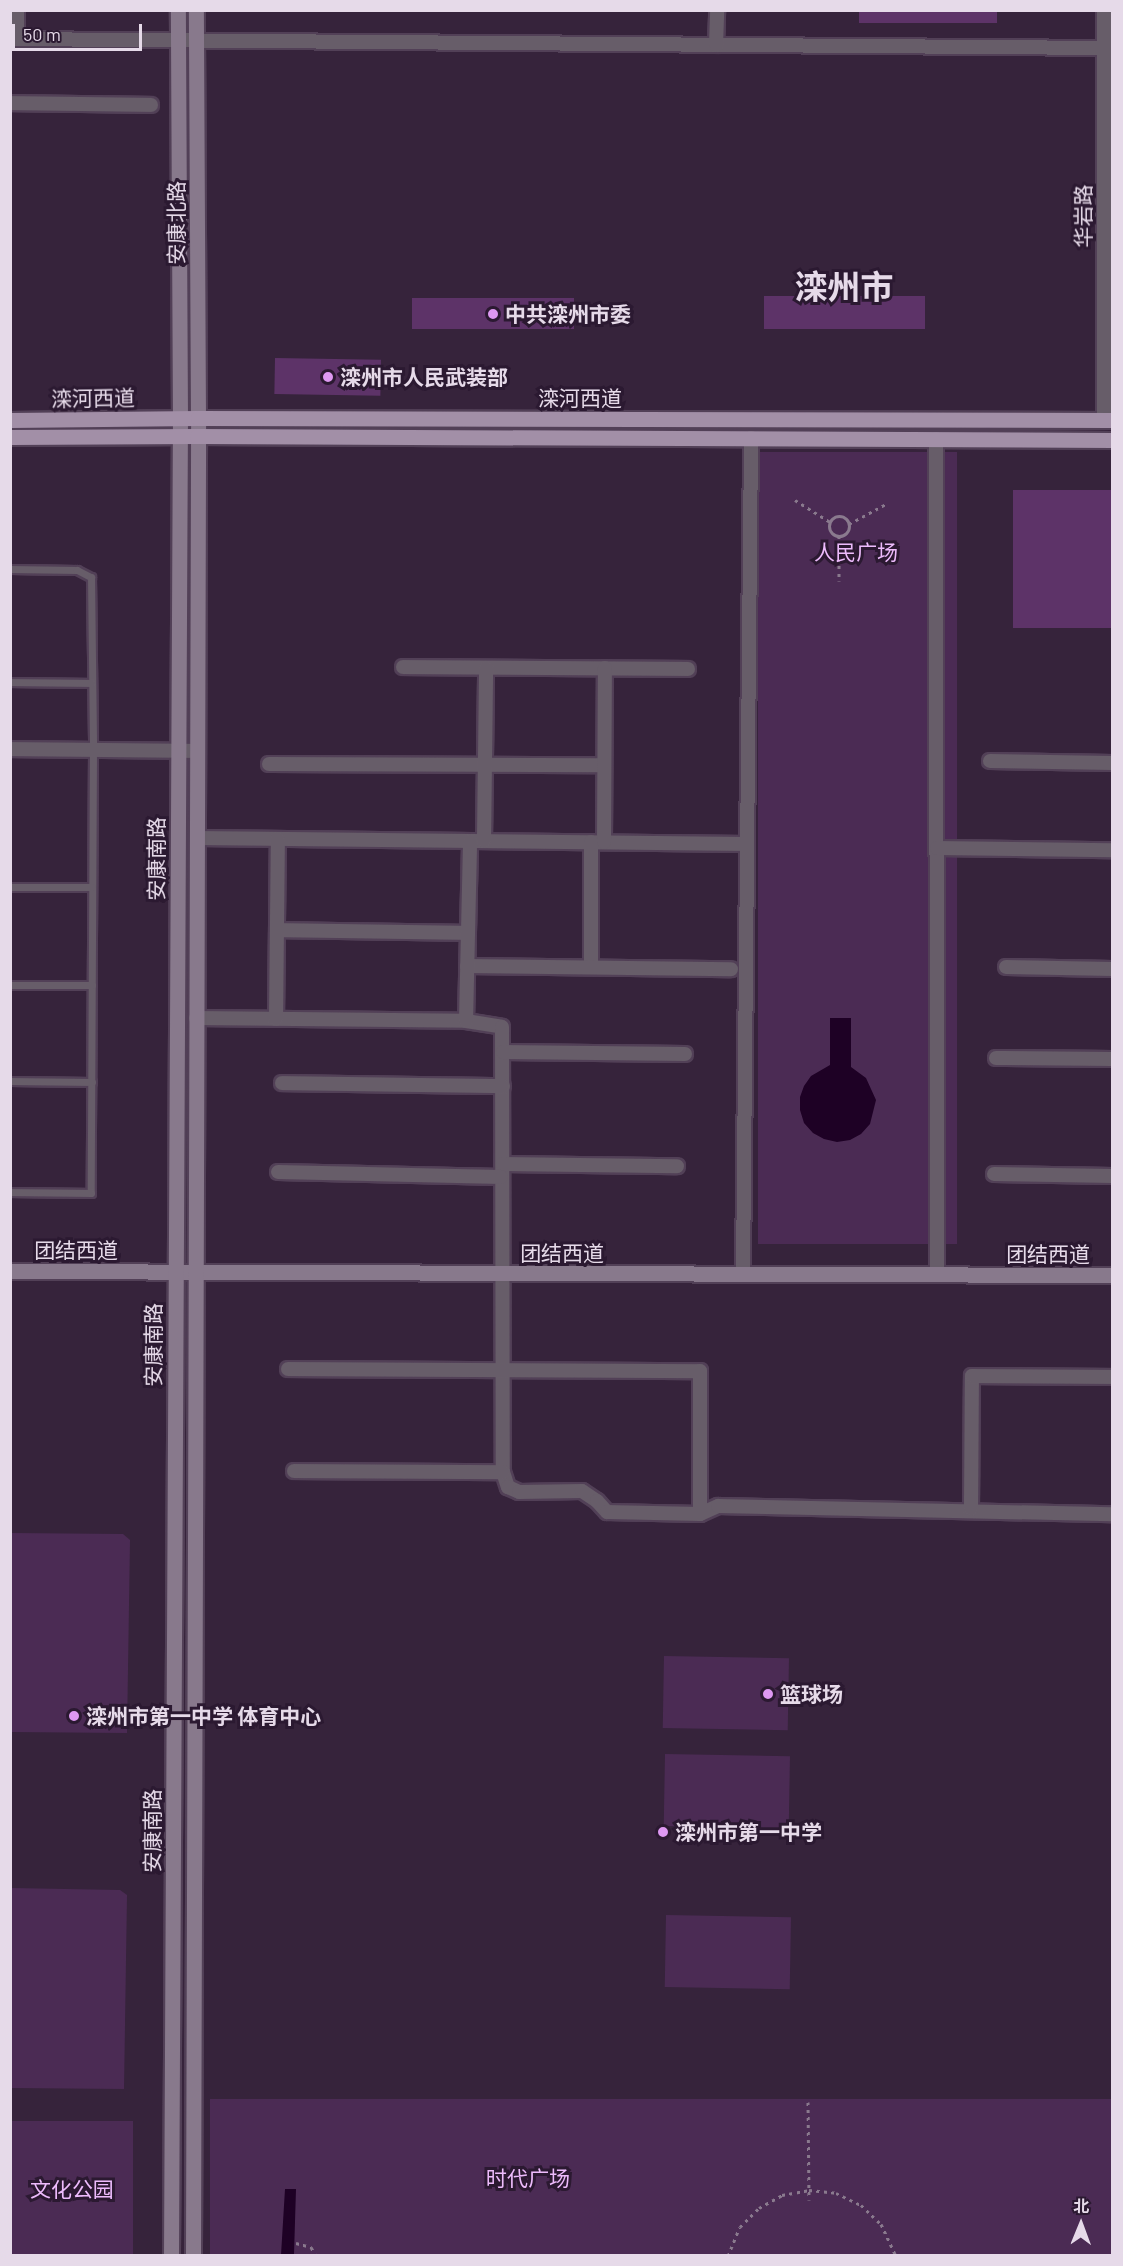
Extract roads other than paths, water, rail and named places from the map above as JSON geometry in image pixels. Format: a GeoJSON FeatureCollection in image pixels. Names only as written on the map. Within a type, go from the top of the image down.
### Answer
{"type":"FeatureCollection","features":[{"type":"Feature","properties":{"kind":"main road","name":"安康北路"},"geometry":{"type":"LineString","coordinates":[[178,10],[180,418],[178,436]]}},
{"type":"Feature","properties":{"kind":"main road","name":"安康北路"},"geometry":{"type":"LineString","coordinates":[[196,10],[197,436]]}},
{"type":"Feature","properties":{"kind":"main road","name":"滦河西道"},"geometry":{"type":"LineString","coordinates":[[10,420],[198,418],[1108,421]]}},
{"type":"Feature","properties":{"kind":"main road","name":"安康南路"},"geometry":{"type":"LineString","coordinates":[[171,2256],[178,436]]}},
{"type":"Feature","properties":{"kind":"main road","name":"安康南路"},"geometry":{"type":"LineString","coordinates":[[193,2256],[197,436]]}},
{"type":"Feature","properties":{"kind":"main road","name":"滦河西道"},"geometry":{"type":"LineString","coordinates":[[10,437],[1113,440]]}},
{"type":"Feature","properties":{"kind":"main road","name":"团结西道"},"geometry":{"type":"LineString","coordinates":[[10,1271],[1113,1275]]}},
{"type":"Feature","properties":{"kind":"street"},"geometry":{"type":"LineString","coordinates":[[17,10],[14,39],[1108,48]]}},
{"type":"Feature","properties":{"kind":"street"},"geometry":{"type":"LineString","coordinates":[[716,45],[717,10]]}},
{"type":"Feature","properties":{"kind":"street","name":"华岩路"},"geometry":{"type":"LineString","coordinates":[[1104,10],[1108,48],[1108,421]]}},
{"type":"Feature","properties":{"kind":"street"},"geometry":{"type":"LineString","coordinates":[[10,103],[151,105]]}},
{"type":"Feature","properties":{"kind":"street"},"geometry":{"type":"LineString","coordinates":[[744,1274],[751,438]]}},
{"type":"Feature","properties":{"kind":"street"},"geometry":{"type":"LineString","coordinates":[[936,439],[937,1274]]}},
{"type":"Feature","properties":{"kind":"street"},"geometry":{"type":"LineString","coordinates":[[403,667],[688,669]]}},
{"type":"Feature","properties":{"kind":"street"},"geometry":{"type":"LineString","coordinates":[[484,841],[486,668]]}},
{"type":"Feature","properties":{"kind":"street"},"geometry":{"type":"LineString","coordinates":[[591,967],[597,842],[604,765],[605,668]]}},
{"type":"Feature","properties":{"kind":"street"},"geometry":{"type":"LineString","coordinates":[[10,749],[196,751]]}},
{"type":"Feature","properties":{"kind":"street"},"geometry":{"type":"LineString","coordinates":[[990,761],[1113,763]]}},
{"type":"Feature","properties":{"kind":"street"},"geometry":{"type":"LineString","coordinates":[[269,764],[604,765]]}},
{"type":"Feature","properties":{"kind":"street"},"geometry":{"type":"LineString","coordinates":[[197,838],[747,844]]}},
{"type":"Feature","properties":{"kind":"street"},"geometry":{"type":"LineString","coordinates":[[276,1019],[278,839]]}},
{"type":"Feature","properties":{"kind":"street"},"geometry":{"type":"LineString","coordinates":[[466,1021],[470,841]]}},
{"type":"Feature","properties":{"kind":"street"},"geometry":{"type":"LineString","coordinates":[[937,848],[1113,850]]}},
{"type":"Feature","properties":{"kind":"street"},"geometry":{"type":"LineString","coordinates":[[277,930],[468,933]]}},
{"type":"Feature","properties":{"kind":"street"},"geometry":{"type":"LineString","coordinates":[[467,966],[731,969]]}},
{"type":"Feature","properties":{"kind":"street"},"geometry":{"type":"LineString","coordinates":[[1006,967],[1113,969]]}},
{"type":"Feature","properties":{"kind":"street"},"geometry":{"type":"LineString","coordinates":[[196,1018],[466,1021],[502,1027],[503,1472],[508,1487],[519,1492],[582,1491],[608,1512],[699,1514],[718,1506],[971,1509],[982,1513],[1113,1514]]}},
{"type":"Feature","properties":{"kind":"street"},"geometry":{"type":"LineString","coordinates":[[503,1052],[685,1054]]}},
{"type":"Feature","properties":{"kind":"street"},"geometry":{"type":"LineString","coordinates":[[996,1058],[1113,1059]]}},
{"type":"Feature","properties":{"kind":"street"},"geometry":{"type":"LineString","coordinates":[[282,1083],[502,1086]]}},
{"type":"Feature","properties":{"kind":"street"},"geometry":{"type":"LineString","coordinates":[[278,1172],[502,1171],[677,1166]]}},
{"type":"Feature","properties":{"kind":"street"},"geometry":{"type":"LineString","coordinates":[[994,1174],[1113,1176]]}},
{"type":"Feature","properties":{"kind":"street"},"geometry":{"type":"LineString","coordinates":[[288,1369],[700,1371],[699,1514]]}},
{"type":"Feature","properties":{"kind":"street"},"geometry":{"type":"LineString","coordinates":[[971,1509],[972,1376],[1113,1377]]}},
{"type":"Feature","properties":{"kind":"street"},"geometry":{"type":"LineString","coordinates":[[294,1471],[503,1472]]}},
{"type":"Feature","properties":{"kind":"lane"},"geometry":{"type":"LineString","coordinates":[[10,569],[77,570],[91,577],[93,750],[91,1193],[10,1192]]}},
{"type":"Feature","properties":{"kind":"lane"},"geometry":{"type":"LineString","coordinates":[[10,681],[92,683]]}},
{"type":"Feature","properties":{"kind":"lane"},"geometry":{"type":"LineString","coordinates":[[10,887],[92,887]]}},
{"type":"Feature","properties":{"kind":"lane"},"geometry":{"type":"LineString","coordinates":[[10,985],[92,985]]}},
{"type":"Feature","properties":{"kind":"lane"},"geometry":{"type":"LineString","coordinates":[[10,1081],[92,1082]]}},
{"type":"Feature","properties":{"kind":"place","name":"中共滦州市委"},"geometry":{"type":"Point","coordinates":[493,314]}},
{"type":"Feature","properties":{"kind":"place","name":"滦州市人民武装部"},"geometry":{"type":"Point","coordinates":[328,377]}},
{"type":"Feature","properties":{"kind":"place","name":"篮球场"},"geometry":{"type":"Point","coordinates":[768,1694]}},
{"type":"Feature","properties":{"kind":"place","name":"滦州市第一中学 体育中心"},"geometry":{"type":"Point","coordinates":[74,1716]}},
{"type":"Feature","properties":{"kind":"place","name":"滦州市第一中学"},"geometry":{"type":"Point","coordinates":[663,1832]}},
{"type":"Feature","properties":{"kind":"district","name":"滦州市"},"geometry":{"type":"Point","coordinates":[844,287]}},
{"type":"Feature","properties":{"kind":"park label","name":"人民广场"},"geometry":{"type":"Point","coordinates":[856,552]}},
{"type":"Feature","properties":{"kind":"park label","name":"时代广场"},"geometry":{"type":"Point","coordinates":[528,2178]}},
{"type":"Feature","properties":{"kind":"park label","name":"文化公园"},"geometry":{"type":"Point","coordinates":[72,2189]}}]}
